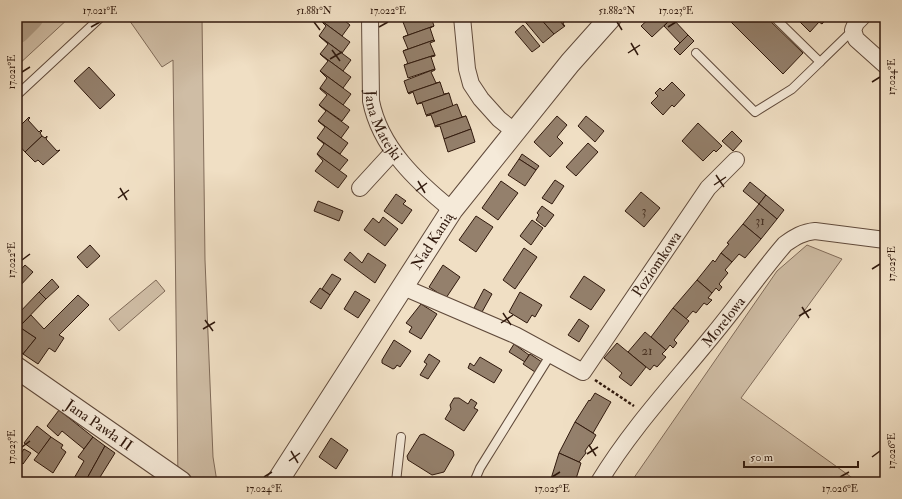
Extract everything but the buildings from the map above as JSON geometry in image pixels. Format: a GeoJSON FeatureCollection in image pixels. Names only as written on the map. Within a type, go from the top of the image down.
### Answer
{"type":"FeatureCollection","features":[{"type":"Feature","properties":{"kind":"street","name":"Jana Matejki"},"geometry":{"type":"LineString","coordinates":[[370,17],[370,101],[380,130],[393,152],[407,170],[452,210]]}},
{"type":"Feature","properties":{"kind":"street"},"geometry":{"type":"LineString","coordinates":[[462,17],[466,69],[471,84],[481,99],[499,119],[514,131]]}},
{"type":"Feature","properties":{"kind":"street","name":"Nad Kanią"},"geometry":{"type":"LineString","coordinates":[[278,482],[452,210],[570,63],[611,17]]}},
{"type":"Feature","properties":{"kind":"street"},"geometry":{"type":"LineString","coordinates":[[862,17],[856,23],[853,30],[856,40],[885,65]]}},
{"type":"Feature","properties":{"kind":"street"},"geometry":{"type":"LineString","coordinates":[[360,188],[393,152]]}},
{"type":"Feature","properties":{"kind":"street","name":"Poziomkowa"},"geometry":{"type":"LineString","coordinates":[[583,372],[708,188],[736,160]]}},
{"type":"Feature","properties":{"kind":"street","name":"Morelowa"},"geometry":{"type":"LineString","coordinates":[[599,482],[647,415],[723,323],[785,244],[806,232],[815,231],[885,240]]}},
{"type":"Feature","properties":{"kind":"street"},"geometry":{"type":"LineString","coordinates":[[403,287],[515,335],[583,372]]}},
{"type":"Feature","properties":{"kind":"street","name":"Jana Pawła II"},"geometry":{"type":"LineString","coordinates":[[17,368],[181,482]]}},
{"type":"Feature","properties":{"kind":"lane"},"geometry":{"type":"LineString","coordinates":[[17,95],[101,17]]}},
{"type":"Feature","properties":{"kind":"lane"},"geometry":{"type":"LineString","coordinates":[[774,17],[820,62]]}},
{"type":"Feature","properties":{"kind":"lane"},"geometry":{"type":"LineString","coordinates":[[696,53],[755,112],[792,89],[853,30]]}},
{"type":"Feature","properties":{"kind":"lane"},"geometry":{"type":"LineString","coordinates":[[474,482],[480,468],[551,354]]}},
{"type":"Feature","properties":{"kind":"lane"},"geometry":{"type":"LineString","coordinates":[[396,482],[401,437]]}},
{"type":"Feature","properties":{"kind":"path"},"geometry":{"type":"LineString","coordinates":[[583,372],[647,415]]}},
{"type":"Feature","properties":{"kind":"shaded area"},"geometry":{"type":"Polygon","coordinates":[[[17,17],[70,17],[17,66],[17,17]]]}},
{"type":"Feature","properties":{"kind":"shaded area"},"geometry":{"type":"Polygon","coordinates":[[[127,17],[202,17],[205,260],[213,457],[217,482],[178,482],[173,60],[162,67],[127,17]]]}},
{"type":"Feature","properties":{"kind":"shaded area"},"geometry":{"type":"Polygon","coordinates":[[[807,245],[842,259],[741,398],[858,482],[631,482],[777,271],[807,245]]]}},
{"type":"Feature","properties":{"kind":"shaded area"},"geometry":{"type":"Polygon","coordinates":[[[156,280],[165,291],[119,331],[109,319],[156,280]]]}},
{"type":"Feature","properties":{"kind":"waterway"},"geometry":{"type":"LineString","coordinates":[[17,30],[30,17]]}}]}
